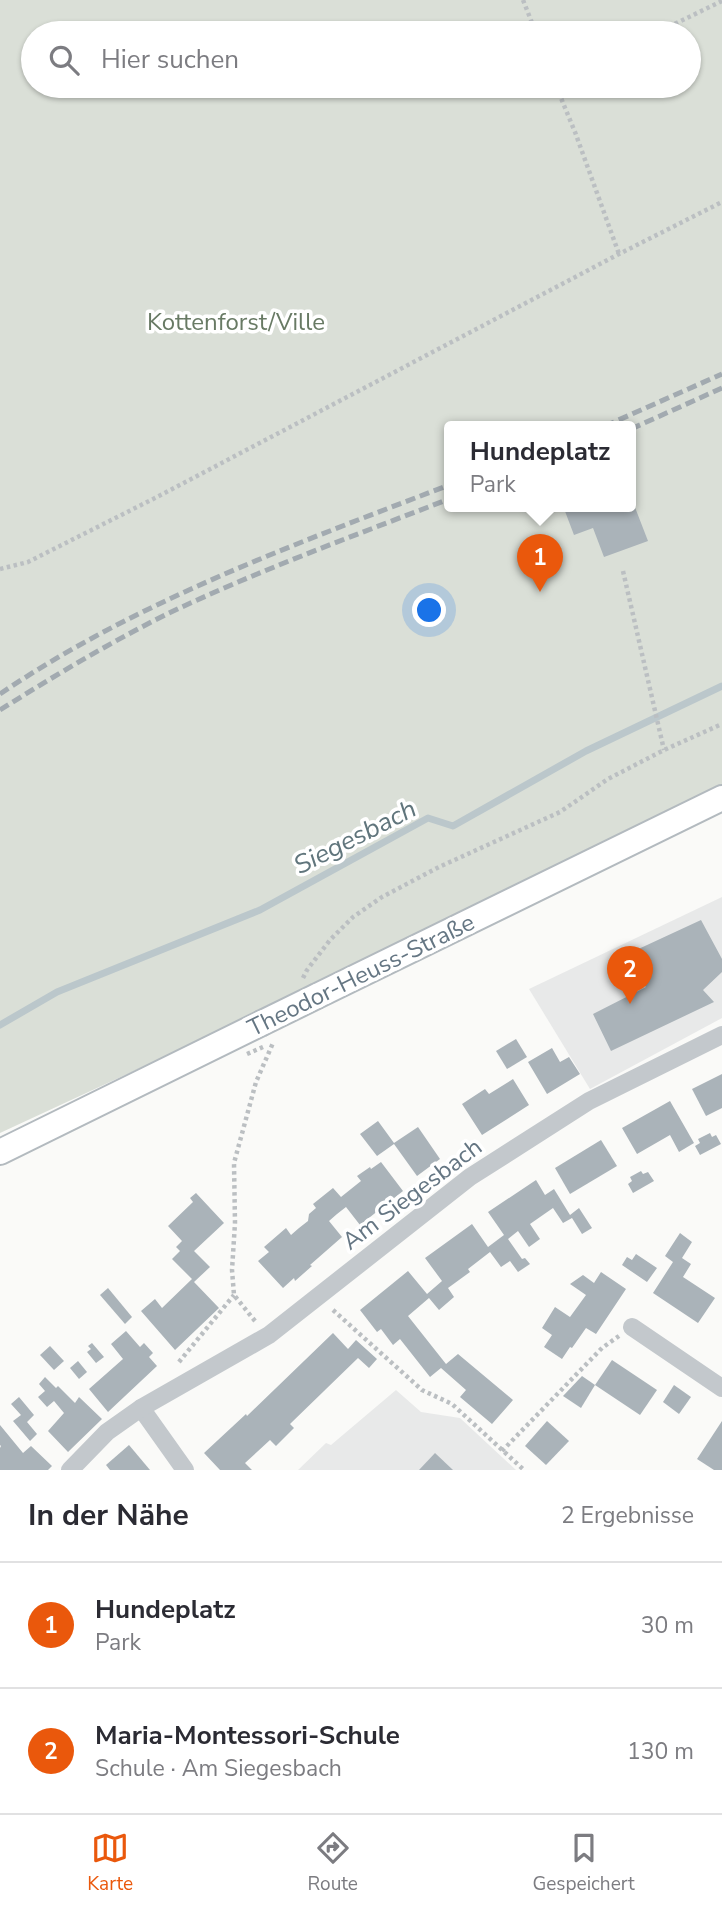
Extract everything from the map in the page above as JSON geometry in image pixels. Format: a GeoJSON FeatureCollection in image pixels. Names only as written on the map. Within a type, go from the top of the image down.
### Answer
{"type":"FeatureCollection","features":[{"type":"Feature","properties":{"kind":"main road","name":"Theodor-Heuss-Straße"},"geometry":{"type":"LineString","coordinates":[[0,1152],[722,798]]}},
{"type":"Feature","properties":{"kind":"street","name":"Am Siegesbach"},"geometry":{"type":"LineString","coordinates":[[69,1470],[107,1432],[141,1408],[269,1335],[470,1177],[589,1101],[722,1035]]}},
{"type":"Feature","properties":{"kind":"street"},"geometry":{"type":"LineString","coordinates":[[632,1327],[722,1388]]}},
{"type":"Feature","properties":{"kind":"street"},"geometry":{"type":"LineString","coordinates":[[141,1408],[185,1470]]}},
{"type":"Feature","properties":{"kind":"path"},"geometry":{"type":"LineString","coordinates":[[523,0],[531,21]]}},
{"type":"Feature","properties":{"kind":"path"},"geometry":{"type":"LineString","coordinates":[[681,21],[722,1]]}},
{"type":"Feature","properties":{"kind":"path"},"geometry":{"type":"LineString","coordinates":[[561,98],[619,254]]}},
{"type":"Feature","properties":{"kind":"path"},"geometry":{"type":"LineString","coordinates":[[0,569],[28,562],[157,497],[722,202]]}},
{"type":"Feature","properties":{"kind":"path"},"geometry":{"type":"LineString","coordinates":[[623,571],[664,750]]}},
{"type":"Feature","properties":{"kind":"path"},"geometry":{"type":"LineString","coordinates":[[175,1367],[234,1295]]}},
{"type":"Feature","properties":{"kind":"path"},"geometry":{"type":"LineString","coordinates":[[318,1296],[422,1390],[452,1404],[524,1470]]}},
{"type":"Feature","properties":{"kind":"path"},"geometry":{"type":"LineString","coordinates":[[502,1451],[603,1348],[632,1327]]}},
{"type":"Feature","properties":{"kind":"shaded area"},"geometry":{"type":"Polygon","coordinates":[[[722,897],[722,1018],[590,1089],[529,989],[722,897]]]}},
{"type":"Feature","properties":{"kind":"shaded area"},"geometry":{"type":"Polygon","coordinates":[[[396,1390],[421,1412],[460,1418],[516,1470],[298,1470],[326,1443],[331,1445],[396,1390]]]}},
{"type":"Feature","properties":{"kind":"green space","name":"Kottenforst/Ville"},"geometry":{"type":"Polygon","coordinates":[[[0,0],[722,0],[722,798],[0,1133],[0,0]]]}},
{"type":"Feature","properties":{"kind":"building"},"geometry":{"type":"Polygon","coordinates":[[[636,510],[648,541],[604,557],[593,528],[574,535],[565,512],[636,510]]]}},
{"type":"Feature","properties":{"kind":"building"},"geometry":{"type":"Polygon","coordinates":[[[701,920],[722,959],[722,972],[703,990],[714,1002],[611,1051],[593,1014],[646,987],[619,958],[701,920]]]}},
{"type":"Feature","properties":{"kind":"building"},"geometry":{"type":"Polygon","coordinates":[[[516,1039],[527,1057],[507,1069],[496,1051],[516,1039]]]}},
{"type":"Feature","properties":{"kind":"building"},"geometry":{"type":"Polygon","coordinates":[[[552,1048],[560,1062],[569,1057],[580,1074],[547,1094],[528,1062],[552,1048]]]}},
{"type":"Feature","properties":{"kind":"building"},"geometry":{"type":"Polygon","coordinates":[[[722,1074],[722,1108],[706,1116],[692,1089],[722,1074]]]}},
{"type":"Feature","properties":{"kind":"building"},"geometry":{"type":"Polygon","coordinates":[[[513,1079],[529,1105],[482,1135],[462,1104],[485,1089],[489,1094],[513,1079]]]}},
{"type":"Feature","properties":{"kind":"building"},"geometry":{"type":"Polygon","coordinates":[[[670,1101],[694,1143],[679,1152],[670,1135],[637,1154],[622,1128],[670,1101]]]}},
{"type":"Feature","properties":{"kind":"building"},"geometry":{"type":"Polygon","coordinates":[[[378,1121],[394,1143],[418,1127],[440,1159],[417,1176],[394,1144],[377,1156],[360,1134],[378,1121]]]}},
{"type":"Feature","properties":{"kind":"building"},"geometry":{"type":"Polygon","coordinates":[[[710,1133],[712,1137],[716,1135],[721,1144],[700,1155],[695,1146],[700,1143],[698,1139],[710,1133]]]}},
{"type":"Feature","properties":{"kind":"building"},"geometry":{"type":"Polygon","coordinates":[[[601,1140],[617,1166],[570,1194],[555,1168],[601,1140]]]}},
{"type":"Feature","properties":{"kind":"building"},"geometry":{"type":"Polygon","coordinates":[[[381,1162],[403,1191],[360,1225],[346,1207],[337,1214],[329,1221],[342,1237],[295,1281],[294,1278],[283,1288],[258,1261],[269,1252],[264,1247],[286,1228],[291,1235],[308,1221],[309,1214],[316,1208],[313,1204],[333,1188],[341,1197],[361,1181],[357,1176],[381,1162]]]}},
{"type":"Feature","properties":{"kind":"building"},"geometry":{"type":"Polygon","coordinates":[[[641,1171],[643,1174],[648,1172],[654,1181],[633,1193],[628,1184],[632,1181],[630,1177],[641,1171]]]}},
{"type":"Feature","properties":{"kind":"building"},"geometry":{"type":"Polygon","coordinates":[[[536,1180],[545,1195],[554,1189],[570,1215],[579,1208],[592,1228],[582,1234],[572,1218],[563,1223],[553,1208],[530,1224],[540,1239],[529,1247],[518,1231],[508,1239],[522,1259],[525,1258],[530,1264],[518,1272],[510,1261],[501,1267],[490,1252],[468,1269],[470,1272],[448,1288],[454,1297],[439,1310],[429,1298],[408,1316],[446,1364],[458,1354],[513,1400],[492,1424],[460,1397],[466,1390],[441,1368],[430,1377],[400,1339],[393,1345],[381,1329],[377,1332],[360,1310],[408,1271],[427,1294],[442,1281],[425,1258],[472,1224],[488,1247],[504,1235],[488,1212],[536,1180]]]}},
{"type":"Feature","properties":{"kind":"building"},"geometry":{"type":"Polygon","coordinates":[[[196,1193],[224,1223],[194,1251],[210,1267],[194,1282],[219,1308],[175,1350],[141,1311],[155,1299],[162,1308],[192,1279],[172,1259],[180,1251],[176,1247],[182,1241],[168,1226],[193,1202],[190,1198],[196,1193]]]}},
{"type":"Feature","properties":{"kind":"building"},"geometry":{"type":"Polygon","coordinates":[[[680,1233],[692,1242],[682,1258],[691,1264],[683,1277],[715,1298],[698,1323],[653,1293],[673,1262],[665,1256],[680,1233]]]}},
{"type":"Feature","properties":{"kind":"building"},"geometry":{"type":"Polygon","coordinates":[[[636,1254],[657,1268],[647,1282],[622,1265],[627,1257],[632,1260],[636,1254]]]}},
{"type":"Feature","properties":{"kind":"building"},"geometry":{"type":"Polygon","coordinates":[[[601,1272],[626,1289],[596,1334],[586,1328],[562,1359],[544,1347],[552,1335],[542,1328],[555,1307],[570,1317],[586,1295],[570,1284],[583,1275],[594,1283],[601,1272]]]}},
{"type":"Feature","properties":{"kind":"building"},"geometry":{"type":"Polygon","coordinates":[[[108,1288],[132,1317],[125,1324],[100,1295],[108,1288]]]}},
{"type":"Feature","properties":{"kind":"building"},"geometry":{"type":"Polygon","coordinates":[[[126,1331],[140,1347],[144,1343],[153,1353],[149,1357],[157,1366],[108,1412],[89,1389],[123,1359],[111,1344],[126,1331]]]}},
{"type":"Feature","properties":{"kind":"building"},"geometry":{"type":"Polygon","coordinates":[[[333,1333],[348,1349],[356,1340],[377,1359],[369,1368],[358,1358],[290,1424],[294,1428],[276,1446],[270,1440],[245,1463],[252,1470],[220,1470],[204,1453],[246,1414],[247,1416],[333,1333]]]}},
{"type":"Feature","properties":{"kind":"building"},"geometry":{"type":"Polygon","coordinates":[[[92,1343],[104,1357],[96,1363],[87,1352],[92,1343]]]}},
{"type":"Feature","properties":{"kind":"building"},"geometry":{"type":"Polygon","coordinates":[[[50,1346],[64,1361],[54,1370],[40,1355],[50,1346]]]}},
{"type":"Feature","properties":{"kind":"building"},"geometry":{"type":"Polygon","coordinates":[[[612,1360],[657,1390],[640,1415],[595,1385],[612,1360]]]}},
{"type":"Feature","properties":{"kind":"building"},"geometry":{"type":"Polygon","coordinates":[[[78,1361],[87,1372],[79,1379],[70,1368],[78,1361]]]}},
{"type":"Feature","properties":{"kind":"building"},"geometry":{"type":"Polygon","coordinates":[[[582,1376],[595,1385],[581,1408],[563,1396],[582,1376]]]}},
{"type":"Feature","properties":{"kind":"building"},"geometry":{"type":"Polygon","coordinates":[[[45,1377],[75,1403],[79,1397],[102,1419],[68,1452],[48,1431],[64,1413],[54,1401],[47,1407],[38,1397],[45,1391],[39,1384],[45,1377]]]}},
{"type":"Feature","properties":{"kind":"building"},"geometry":{"type":"Polygon","coordinates":[[[674,1385],[691,1397],[679,1414],[663,1402],[674,1385]]]}},
{"type":"Feature","properties":{"kind":"building"},"geometry":{"type":"Polygon","coordinates":[[[19,1397],[34,1415],[27,1422],[37,1434],[30,1441],[13,1421],[21,1415],[11,1404],[19,1397]]]}},
{"type":"Feature","properties":{"kind":"building"},"geometry":{"type":"Polygon","coordinates":[[[547,1421],[569,1441],[546,1465],[525,1446],[547,1421]]]}},
{"type":"Feature","properties":{"kind":"building"},"geometry":{"type":"Polygon","coordinates":[[[722,1421],[722,1470],[714,1470],[697,1459],[722,1421]]]}},
{"type":"Feature","properties":{"kind":"building"},"geometry":{"type":"Polygon","coordinates":[[[0,1425],[23,1453],[31,1446],[52,1466],[48,1470],[0,1470],[0,1425]]]}},
{"type":"Feature","properties":{"kind":"building"},"geometry":{"type":"Polygon","coordinates":[[[129,1445],[150,1470],[110,1470],[106,1465],[129,1445]]]}},
{"type":"Feature","properties":{"kind":"building"},"geometry":{"type":"Polygon","coordinates":[[[435,1453],[453,1470],[419,1470],[435,1453]]]}},
{"type":"Feature","properties":{"kind":"waterway","name":"Siegesbach"},"geometry":{"type":"LineString","coordinates":[[0,1025],[57,992],[260,910],[428,818],[453,826],[586,751],[722,686]]}},
{"type":"Feature","properties":{"kind":"railway"},"geometry":{"type":"LineString","coordinates":[[616,421],[722,374]]}},
{"type":"Feature","properties":{"kind":"railway"},"geometry":{"type":"LineString","coordinates":[[636,427],[722,388]]}},
{"type":"Feature","properties":{"kind":"railway"},"geometry":{"type":"LineString","coordinates":[[0,694],[106,630],[162,603],[276,553],[444,487]]}},
{"type":"Feature","properties":{"kind":"railway"},"geometry":{"type":"LineString","coordinates":[[0,710],[82,660],[167,614],[271,568],[444,501]]}},
{"type":"Feature","properties":{"kind":"place","name":"Hundeplatz"},"geometry":{"type":"Point","coordinates":[540,592]}},
{"type":"Feature","properties":{"kind":"place","name":"Maria-Montessori-Schule"},"geometry":{"type":"Point","coordinates":[630,1004]}}]}
